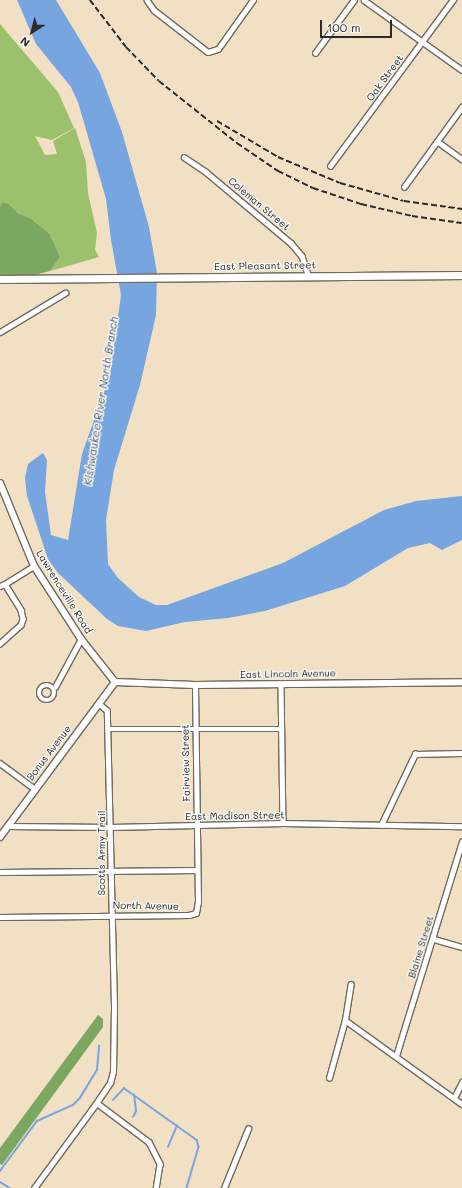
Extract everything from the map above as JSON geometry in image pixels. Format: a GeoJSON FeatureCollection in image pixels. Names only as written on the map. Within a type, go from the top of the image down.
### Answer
{"type":"FeatureCollection","features":[{"type":"Feature","properties":{"kind":"main road","name":"East Pleasant Street"},"geometry":{"type":"LineString","coordinates":[[0,280],[308,275],[462,276]]}},
{"type":"Feature","properties":{"kind":"street"},"geometry":{"type":"LineString","coordinates":[[147,0],[154,10],[204,50],[214,51],[253,0]]}},
{"type":"Feature","properties":{"kind":"street"},"geometry":{"type":"LineString","coordinates":[[315,53],[354,0]]}},
{"type":"Feature","properties":{"kind":"street"},"geometry":{"type":"LineString","coordinates":[[364,0],[462,70]]}},
{"type":"Feature","properties":{"kind":"street","name":"Oak Street"},"geometry":{"type":"LineString","coordinates":[[330,166],[453,0]]}},
{"type":"Feature","properties":{"kind":"street"},"geometry":{"type":"LineString","coordinates":[[404,187],[462,107]]}},
{"type":"Feature","properties":{"kind":"street"},"geometry":{"type":"LineString","coordinates":[[437,142],[462,159]]}},
{"type":"Feature","properties":{"kind":"street","name":"Coleman Street"},"geometry":{"type":"LineString","coordinates":[[184,158],[218,182],[291,243],[302,256],[308,275]]}},
{"type":"Feature","properties":{"kind":"street"},"geometry":{"type":"LineString","coordinates":[[0,332],[65,293]]}},
{"type":"Feature","properties":{"kind":"street","name":"Lawrenceville Road"},"geometry":{"type":"LineString","coordinates":[[0,483],[2,496],[34,566],[81,639],[115,682]]}},
{"type":"Feature","properties":{"kind":"street"},"geometry":{"type":"LineString","coordinates":[[0,644],[20,625],[23,619],[21,610],[2,585],[34,566]]}},
{"type":"Feature","properties":{"kind":"street"},"geometry":{"type":"LineString","coordinates":[[55,687],[81,639]]}},
{"type":"Feature","properties":{"kind":"street","name":"East Lincoln Avenue"},"geometry":{"type":"LineString","coordinates":[[115,682],[194,685],[462,682]]}},
{"type":"Feature","properties":{"kind":"street","name":"Bonus Avenue"},"geometry":{"type":"LineString","coordinates":[[0,837],[115,682]]}},
{"type":"Feature","properties":{"kind":"street"},"geometry":{"type":"LineString","coordinates":[[281,684],[283,823]]}},
{"type":"Feature","properties":{"kind":"street","name":"Fairview Street"},"geometry":{"type":"LineString","coordinates":[[194,685],[198,902],[196,913]]}},
{"type":"Feature","properties":{"kind":"street","name":"Scotts Army Trail"},"geometry":{"type":"LineString","coordinates":[[34,1188],[96,1104],[110,1083],[113,1072],[114,1006],[110,914],[111,827],[108,729],[107,712],[99,704]]}},
{"type":"Feature","properties":{"kind":"street"},"geometry":{"type":"LineString","coordinates":[[108,729],[195,731],[281,729]]}},
{"type":"Feature","properties":{"kind":"street"},"geometry":{"type":"LineString","coordinates":[[381,825],[414,754],[462,753]]}},
{"type":"Feature","properties":{"kind":"street"},"geometry":{"type":"LineString","coordinates":[[0,763],[35,789]]}},
{"type":"Feature","properties":{"kind":"street","name":"East Madison Street"},"geometry":{"type":"LineString","coordinates":[[8,826],[111,827],[283,823],[462,826]]}},
{"type":"Feature","properties":{"kind":"street","name":"Blaine Street"},"geometry":{"type":"LineString","coordinates":[[396,1056],[434,939],[462,842]]}},
{"type":"Feature","properties":{"kind":"street"},"geometry":{"type":"LineString","coordinates":[[0,872],[197,870]]}},
{"type":"Feature","properties":{"kind":"street","name":"North Avenue"},"geometry":{"type":"LineString","coordinates":[[0,917],[110,914],[189,915],[196,913]]}},
{"type":"Feature","properties":{"kind":"street"},"geometry":{"type":"LineString","coordinates":[[434,939],[462,947]]}},
{"type":"Feature","properties":{"kind":"street"},"geometry":{"type":"LineString","coordinates":[[329,1078],[345,1020],[351,984]]}},
{"type":"Feature","properties":{"kind":"street"},"geometry":{"type":"LineString","coordinates":[[345,1020],[462,1104]]}},
{"type":"Feature","properties":{"kind":"street"},"geometry":{"type":"LineString","coordinates":[[454,1098],[462,1082]]}},
{"type":"Feature","properties":{"kind":"street"},"geometry":{"type":"LineString","coordinates":[[96,1104],[149,1142],[160,1164],[156,1188]]}},
{"type":"Feature","properties":{"kind":"street"},"geometry":{"type":"LineString","coordinates":[[224,1188],[248,1129]]}},
{"type":"Feature","properties":{"kind":"green space"},"geometry":{"type":"Polygon","coordinates":[[[0,24],[58,92],[74,128],[52,140],[35,136],[45,155],[57,154],[53,141],[75,128],[86,162],[88,193],[97,233],[95,250],[99,257],[50,271],[60,257],[50,234],[30,218],[19,214],[9,204],[3,202],[0,206],[0,24]]]}},
{"type":"Feature","properties":{"kind":"green space"},"geometry":{"type":"Polygon","coordinates":[[[3,202],[9,204],[19,214],[30,218],[50,234],[60,257],[50,271],[35,275],[0,275],[0,206],[3,202]]]}},
{"type":"Feature","properties":{"kind":"green space"},"geometry":{"type":"Polygon","coordinates":[[[98,1015],[103,1019],[103,1027],[2,1165],[0,1164],[0,1148],[98,1015]]]}},
{"type":"Feature","properties":{"kind":"water","name":"Kishwaukee River North Branch"},"geometry":{"type":"Polygon","coordinates":[[[17,0],[56,0],[100,73],[122,132],[149,227],[157,273],[156,315],[140,385],[114,470],[106,520],[108,564],[118,578],[139,597],[156,605],[167,605],[283,563],[384,510],[416,501],[462,496],[462,540],[442,550],[430,543],[408,548],[345,586],[265,611],[228,618],[185,622],[146,631],[118,626],[107,619],[58,573],[48,559],[27,496],[25,478],[28,464],[43,453],[47,460],[45,492],[51,535],[68,540],[82,454],[110,375],[121,295],[111,240],[106,199],[78,102],[71,87],[36,44],[17,0]]]}},
{"type":"Feature","properties":{"kind":"waterway"},"geometry":{"type":"LineString","coordinates":[[0,1171],[37,1121],[73,1105],[80,1098],[97,1070],[99,1046]]}},
{"type":"Feature","properties":{"kind":"waterway"},"geometry":{"type":"LineString","coordinates":[[113,1100],[124,1088],[197,1140],[199,1147],[187,1188]]}},
{"type":"Feature","properties":{"kind":"waterway"},"geometry":{"type":"LineString","coordinates":[[133,1117],[136,1111],[134,1095]]}},
{"type":"Feature","properties":{"kind":"waterway"},"geometry":{"type":"LineString","coordinates":[[168,1147],[177,1126]]}},
{"type":"Feature","properties":{"kind":"waterway"},"geometry":{"type":"LineString","coordinates":[[0,1182],[10,1188]]}},
{"type":"Feature","properties":{"kind":"railway"},"geometry":{"type":"LineString","coordinates":[[90,0],[126,47],[159,81],[237,143],[278,171],[313,188],[361,204],[412,216],[462,223]]}},
{"type":"Feature","properties":{"kind":"railway"},"geometry":{"type":"LineString","coordinates":[[217,121],[278,157],[340,183],[404,201],[462,209]]}}]}
